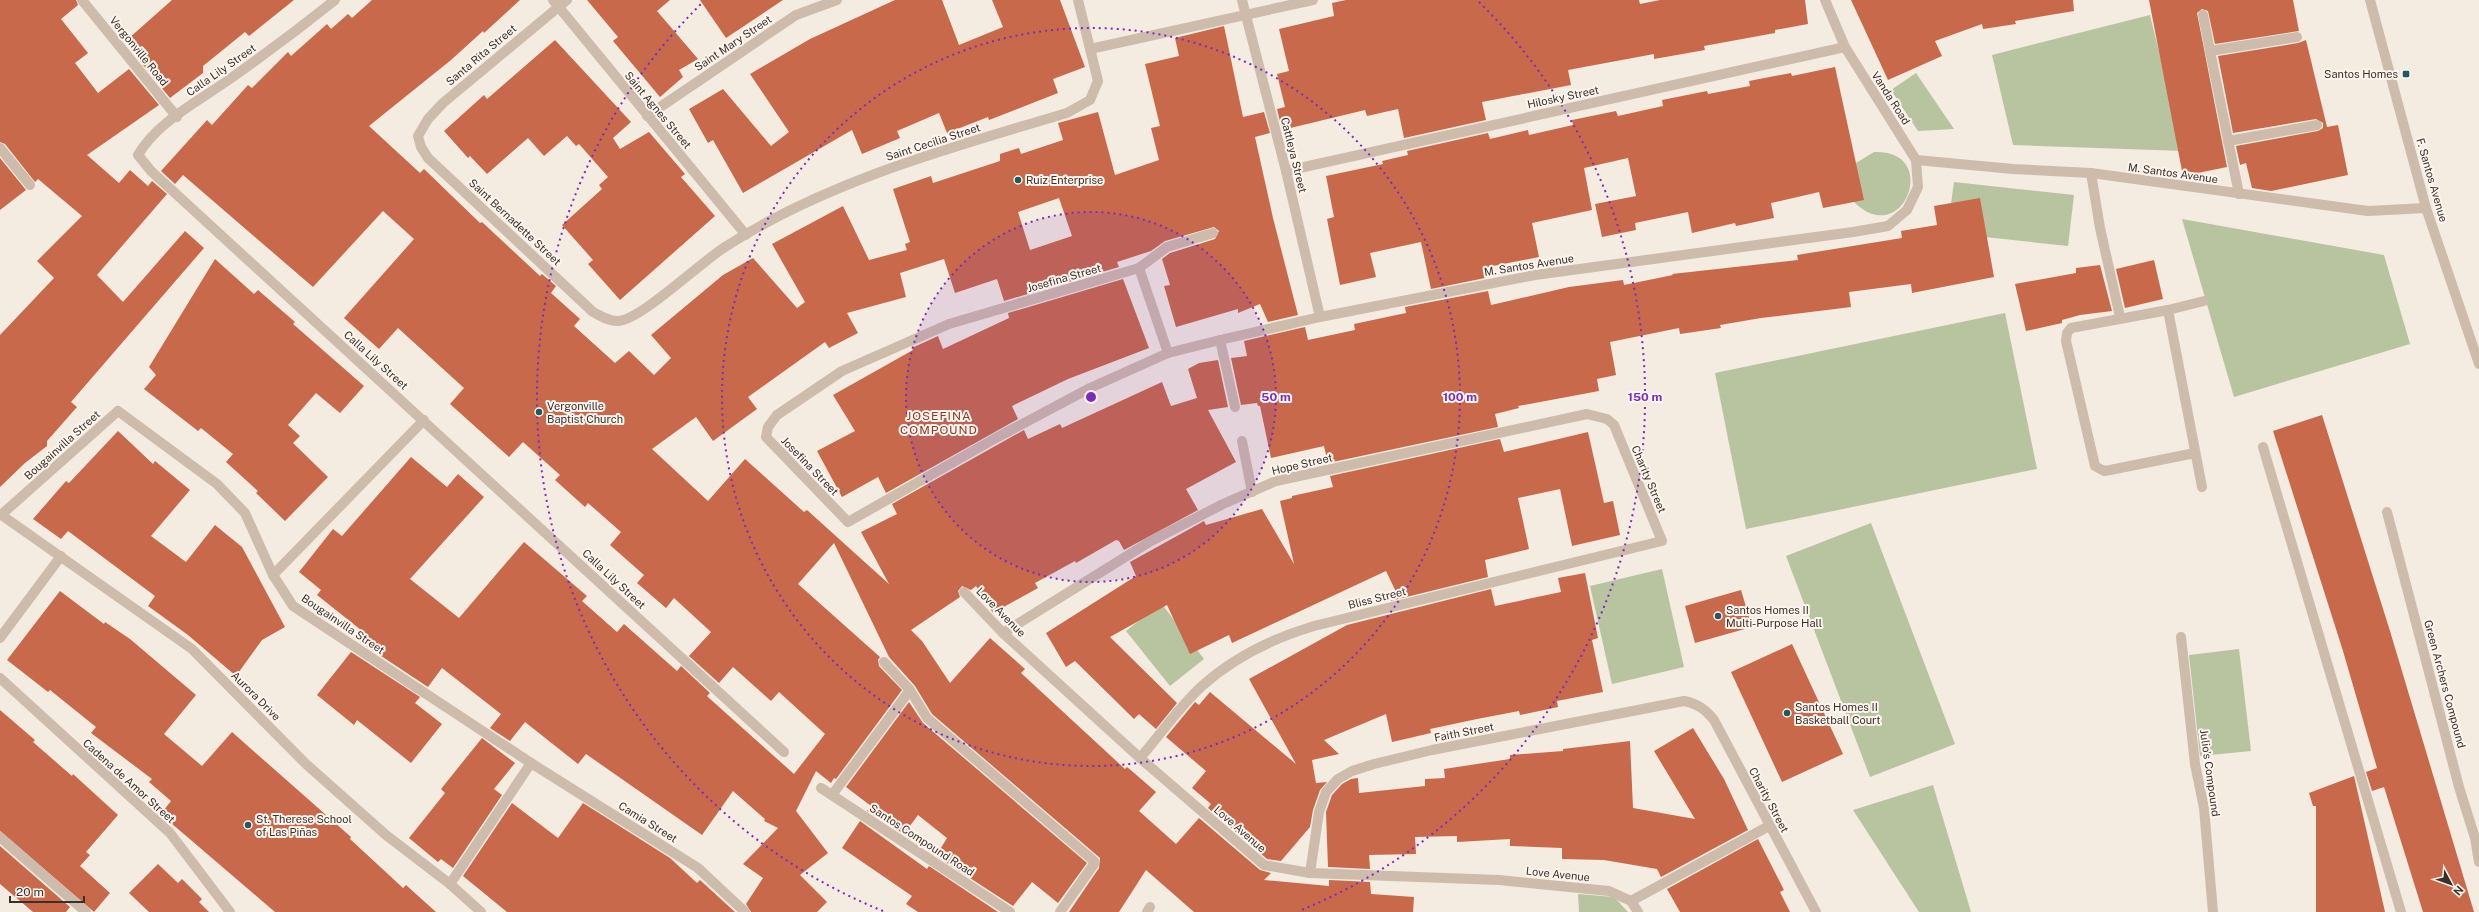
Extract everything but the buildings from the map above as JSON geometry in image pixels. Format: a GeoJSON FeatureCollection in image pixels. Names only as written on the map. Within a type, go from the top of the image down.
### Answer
{"type":"FeatureCollection","features":[{"type":"Feature","properties":{"kind":"street","name":"Vergonville Road"},"geometry":{"type":"LineString","coordinates":[[82,0],[177,117]]}},
{"type":"Feature","properties":{"kind":"street","name":"Calla Lily Street"},"geometry":{"type":"LineString","coordinates":[[335,0],[288,38],[177,117],[146,142],[138,155],[151,171],[784,752]]}},
{"type":"Feature","properties":{"kind":"street","name":"Santa Rita Street"},"geometry":{"type":"LineString","coordinates":[[418,136],[428,119],[443,103],[555,4],[567,0]]}},
{"type":"Feature","properties":{"kind":"street","name":"Saint Mary Street"},"geometry":{"type":"LineString","coordinates":[[647,116],[796,15],[837,0]]}},
{"type":"Feature","properties":{"kind":"street","name":"Saint Cecilia Street"},"geometry":{"type":"LineString","coordinates":[[606,318],[619,321],[638,313],[725,247],[820,195],[872,175],[1067,113],[1090,100],[1098,81],[1078,0]]}},
{"type":"Feature","properties":{"kind":"street","name":"Cattleya Street"},"geometry":{"type":"LineString","coordinates":[[1242,0],[1286,171],[1320,317]]}},
{"type":"Feature","properties":{"kind":"street"},"geometry":{"type":"LineString","coordinates":[[1090,49],[1313,0]]}},
{"type":"Feature","properties":{"kind":"street","name":"Vanda Road"},"geometry":{"type":"LineString","coordinates":[[1825,0],[1845,47],[1916,160],[1918,187],[1907,210]]}},
{"type":"Feature","properties":{"kind":"street","name":"F. Santos Avenue"},"geometry":{"type":"LineString","coordinates":[[2370,0],[2426,208],[2479,364]]}},
{"type":"Feature","properties":{"kind":"street","name":"Saint Agnes Street"},"geometry":{"type":"LineString","coordinates":[[555,4],[746,235]]}},
{"type":"Feature","properties":{"kind":"street"},"geometry":{"type":"LineString","coordinates":[[2203,15],[2239,194]]}},
{"type":"Feature","properties":{"kind":"street"},"geometry":{"type":"LineString","coordinates":[[2210,51],[2297,37]]}},
{"type":"Feature","properties":{"kind":"street","name":"Hilosky Street"},"geometry":{"type":"LineString","coordinates":[[1286,171],[1845,47]]}},
{"type":"Feature","properties":{"kind":"street"},"geometry":{"type":"LineString","coordinates":[[2228,141],[2318,125]]}},
{"type":"Feature","properties":{"kind":"street","name":"Saint Bernadette Street"},"geometry":{"type":"LineString","coordinates":[[418,136],[421,147],[428,158],[594,312],[606,318]]}},
{"type":"Feature","properties":{"kind":"street"},"geometry":{"type":"LineString","coordinates":[[0,148],[30,185]]}},
{"type":"Feature","properties":{"kind":"street","name":"M. Santos Avenue"},"geometry":{"type":"LineString","coordinates":[[1916,160],[2013,169],[2091,174],[2368,211],[2426,208]]}},
{"type":"Feature","properties":{"kind":"street"},"geometry":{"type":"LineString","coordinates":[[2091,174],[2100,228],[2120,317]]}},
{"type":"Feature","properties":{"kind":"street","name":"M. Santos Avenue"},"geometry":{"type":"LineString","coordinates":[[1220,340],[1320,317],[1535,275],[1888,226],[1907,210]]}},
{"type":"Feature","properties":{"kind":"street","name":"Josefina Street"},"geometry":{"type":"LineString","coordinates":[[1213,233],[1168,247],[1140,268],[949,324],[842,371],[778,414],[768,427],[766,437],[848,522],[994,439],[1084,392],[1168,353],[1220,340]]}},
{"type":"Feature","properties":{"kind":"street"},"geometry":{"type":"LineString","coordinates":[[1140,268],[1168,353]]}},
{"type":"Feature","properties":{"kind":"street"},"geometry":{"type":"LineString","coordinates":[[2195,453],[2110,470],[2099,468],[2093,462],[2066,341],[2067,333],[2071,328],[2120,317],[2168,310],[2204,300]]}},
{"type":"Feature","properties":{"kind":"street"},"geometry":{"type":"LineString","coordinates":[[2168,310],[2202,487]]}},
{"type":"Feature","properties":{"kind":"street"},"geometry":{"type":"LineString","coordinates":[[1220,340],[1234,406]]}},
{"type":"Feature","properties":{"kind":"street","name":"Bougainvilla Street"},"geometry":{"type":"LineString","coordinates":[[1,515],[118,411],[217,484],[245,513],[273,575],[293,606],[531,762]]}},
{"type":"Feature","properties":{"kind":"street","name":"Hope Street"},"geometry":{"type":"LineString","coordinates":[[1002,633],[1151,541],[1222,504],[1276,481],[1587,414],[1602,417],[1614,425]]}},
{"type":"Feature","properties":{"kind":"street"},"geometry":{"type":"LineString","coordinates":[[273,575],[424,420]]}},
{"type":"Feature","properties":{"kind":"street","name":"Charity Street"},"geometry":{"type":"LineString","coordinates":[[1614,425],[1662,541]]}},
{"type":"Feature","properties":{"kind":"street"},"geometry":{"type":"LineString","coordinates":[[1242,441],[1252,492]]}},
{"type":"Feature","properties":{"kind":"street"},"geometry":{"type":"LineString","coordinates":[[2263,446],[2401,912]]}},
{"type":"Feature","properties":{"kind":"street","name":"Green Archers Compound"},"geometry":{"type":"LineString","coordinates":[[2387,512],[2459,787],[2475,838],[2479,862]]}},
{"type":"Feature","properties":{"kind":"street","name":"Aurora Drive"},"geometry":{"type":"LineString","coordinates":[[1,515],[192,649],[312,769],[386,835],[450,884],[480,912]]}},
{"type":"Feature","properties":{"kind":"street","name":"Bliss Street"},"geometry":{"type":"LineString","coordinates":[[1140,758],[1201,687],[1219,672],[1279,637],[1314,626],[1662,541]]}},
{"type":"Feature","properties":{"kind":"street"},"geometry":{"type":"LineString","coordinates":[[0,638],[61,556]]}},
{"type":"Feature","properties":{"kind":"street","name":"Love Avenue"},"geometry":{"type":"LineString","coordinates":[[964,592],[1002,633],[1140,758],[1264,865],[1310,873],[1498,880],[1609,891],[1631,901]]}},
{"type":"Feature","properties":{"kind":"street","name":"Julio's Compound"},"geometry":{"type":"LineString","coordinates":[[2181,638],[2195,764],[2204,808],[2213,912]]}},
{"type":"Feature","properties":{"kind":"street"},"geometry":{"type":"LineString","coordinates":[[884,662],[910,690],[927,718],[1094,860],[1094,864],[1060,912]]}},
{"type":"Feature","properties":{"kind":"street","name":"Cadena de Amor Street"},"geometry":{"type":"LineString","coordinates":[[0,678],[170,833],[230,912]]}},
{"type":"Feature","properties":{"kind":"street"},"geometry":{"type":"LineString","coordinates":[[832,795],[910,690]]}},
{"type":"Feature","properties":{"kind":"street","name":"Faith Street"},"geometry":{"type":"LineString","coordinates":[[1310,873],[1319,812],[1326,792],[1338,779],[1352,771],[1432,750],[1665,704],[1684,701],[1696,704]]}},
{"type":"Feature","properties":{"kind":"street","name":"Charity Street"},"geometry":{"type":"LineString","coordinates":[[1696,704],[1707,711],[1714,720],[1768,826],[1816,912]]}},
{"type":"Feature","properties":{"kind":"street"},"geometry":{"type":"LineString","coordinates":[[450,884],[531,762]]}},
{"type":"Feature","properties":{"kind":"street","name":"Camia Street"},"geometry":{"type":"LineString","coordinates":[[531,762],[698,868],[745,912]]}},
{"type":"Feature","properties":{"kind":"street","name":"Santos Compound Road"},"geometry":{"type":"LineString","coordinates":[[821,788],[1010,912]]}},
{"type":"Feature","properties":{"kind":"street"},"geometry":{"type":"LineString","coordinates":[[1638,912],[1631,901],[1768,826]]}},
{"type":"Feature","properties":{"kind":"street"},"geometry":{"type":"LineString","coordinates":[[0,837],[86,912]]}},
{"type":"Feature","properties":{"kind":"green space"},"geometry":{"type":"Polygon","coordinates":[[[2150,15],[2183,151],[2013,145],[1992,55],[2150,15]]]}},
{"type":"Feature","properties":{"kind":"green space"},"geometry":{"type":"Polygon","coordinates":[[[1916,73],[1954,129],[1918,131],[1891,90],[1916,73]]]}},
{"type":"Feature","properties":{"kind":"green space"},"geometry":{"type":"Polygon","coordinates":[[[1874,152],[1895,155],[1906,165],[1910,179],[1908,194],[1900,207],[1887,214],[1872,214],[1854,202],[1856,163],[1874,152]]]}},
{"type":"Feature","properties":{"kind":"green space"},"geometry":{"type":"Polygon","coordinates":[[[1954,182],[2074,195],[2068,246],[1947,233],[1954,182]]]}},
{"type":"Feature","properties":{"kind":"green space"},"geometry":{"type":"Polygon","coordinates":[[[2182,219],[2384,255],[2410,344],[2234,397],[2182,219]]]}},
{"type":"Feature","properties":{"kind":"green space"},"geometry":{"type":"Polygon","coordinates":[[[2005,313],[2037,469],[1746,529],[1715,373],[2005,313]]]}},
{"type":"Feature","properties":{"kind":"green space"},"geometry":{"type":"Polygon","coordinates":[[[1871,523],[1955,744],[1870,777],[1786,556],[1871,523]]]}},
{"type":"Feature","properties":{"kind":"green space"},"geometry":{"type":"Polygon","coordinates":[[[1662,569],[1684,667],[1612,684],[1590,586],[1662,569]]]}},
{"type":"Feature","properties":{"kind":"green space"},"geometry":{"type":"Polygon","coordinates":[[[1161,603],[1204,659],[1170,686],[1126,631],[1161,603]]]}},
{"type":"Feature","properties":{"kind":"green space"},"geometry":{"type":"Polygon","coordinates":[[[2239,649],[2251,751],[2200,756],[2189,655],[2239,649]]]}},
{"type":"Feature","properties":{"kind":"green space"},"geometry":{"type":"Polygon","coordinates":[[[1933,785],[1971,912],[1919,912],[1853,810],[1933,785]]]}},
{"type":"Feature","properties":{"kind":"green space"},"geometry":{"type":"Polygon","coordinates":[[[1578,894],[1614,897],[1628,912],[1579,912],[1578,894]]]}},
{"type":"Feature","properties":{"kind":"place","name":"Santos Homes"},"geometry":{"type":"Point","coordinates":[2406,74]}},
{"type":"Feature","properties":{"kind":"place","name":"Ruiz Enterprise"},"geometry":{"type":"Point","coordinates":[1018,180]}},
{"type":"Feature","properties":{"kind":"place","name":"Vergonville Baptist Church"},"geometry":{"type":"Point","coordinates":[539,412]}},
{"type":"Feature","properties":{"kind":"place","name":"Santos Homes II Multi-Purpose Hall"},"geometry":{"type":"Point","coordinates":[1718,616]}},
{"type":"Feature","properties":{"kind":"place","name":"Santos Homes II Basketball Court"},"geometry":{"type":"Point","coordinates":[1787,713]}},
{"type":"Feature","properties":{"kind":"place","name":"St. Therese School of Las Piñas"},"geometry":{"type":"Point","coordinates":[248,825]}},
{"type":"Feature","properties":{"kind":"district","name":"JOSEFINA COMPOUND"},"geometry":{"type":"Point","coordinates":[939,423]}}]}
